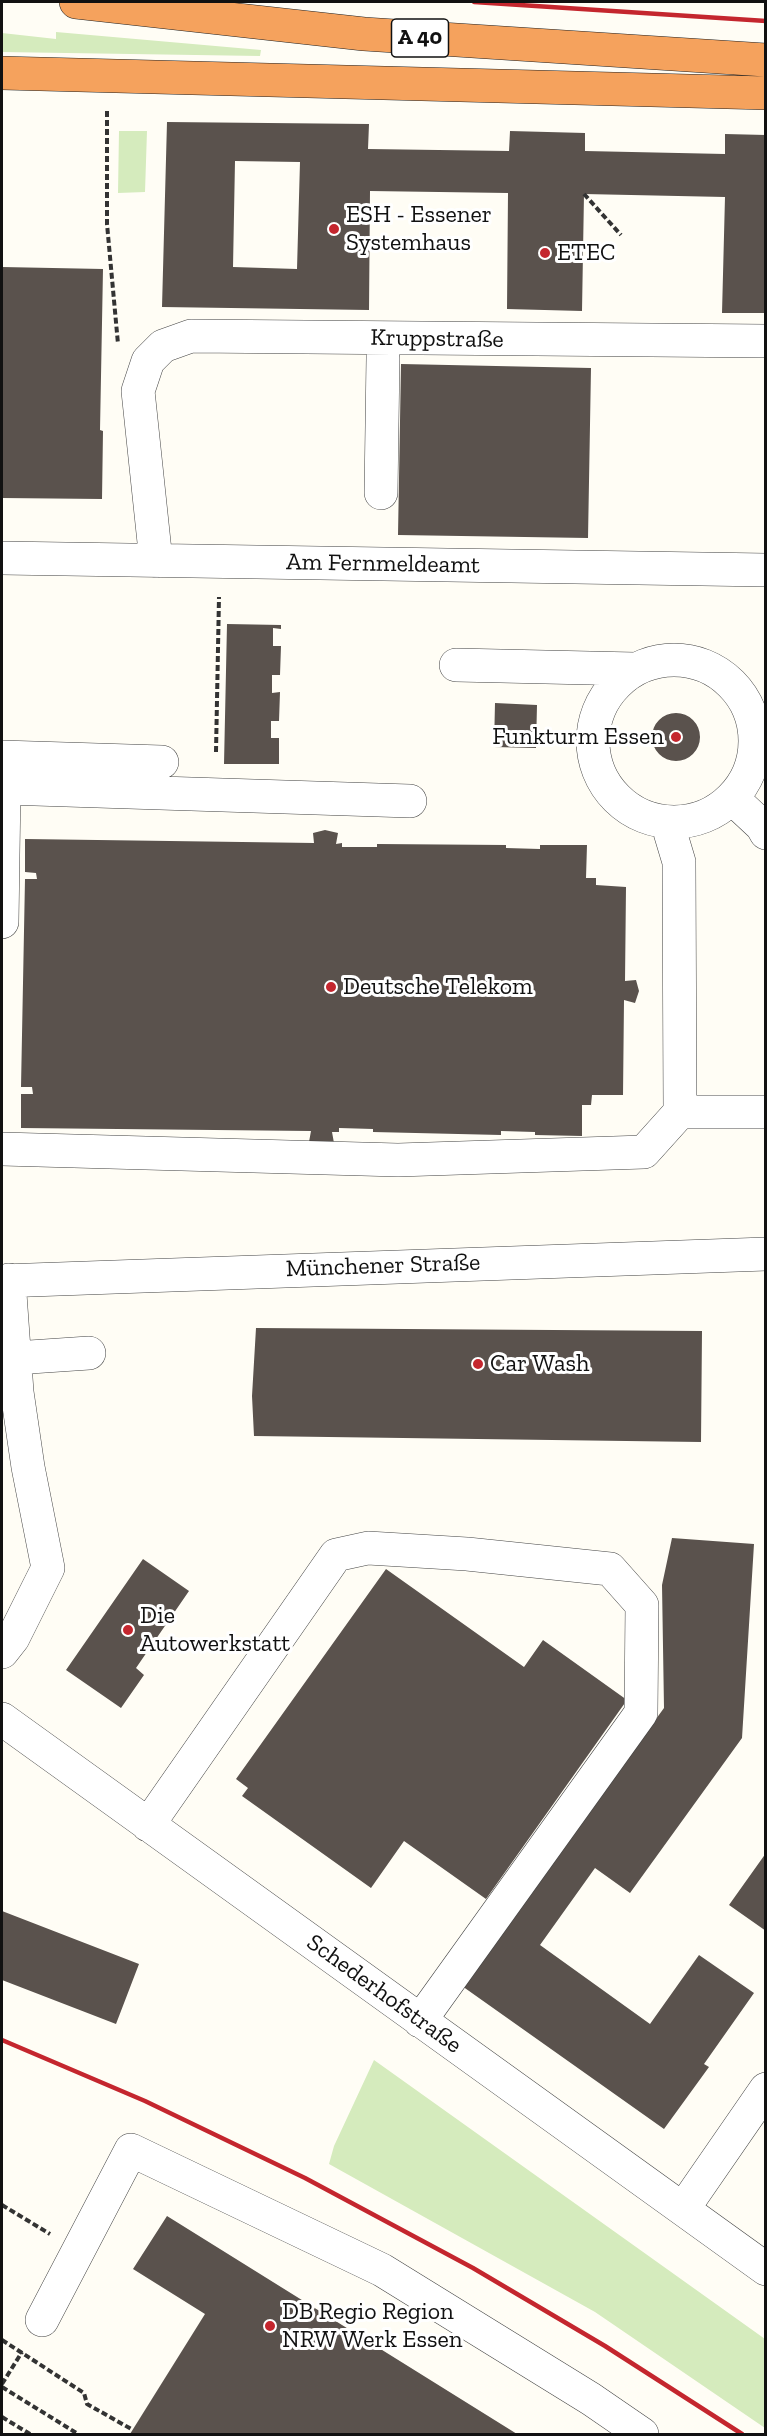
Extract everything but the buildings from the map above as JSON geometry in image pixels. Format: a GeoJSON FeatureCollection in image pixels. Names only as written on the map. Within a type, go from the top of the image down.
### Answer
{"type":"FeatureCollection","features":[{"type":"Feature","properties":{"kind":"highway","name":"A 40"},"geometry":{"type":"LineString","coordinates":[[76,2],[364,34],[765,60]]}},
{"type":"Feature","properties":{"kind":"highway"},"geometry":{"type":"LineString","coordinates":[[2,73],[765,93]]}},
{"type":"Feature","properties":{"kind":"street","name":"Kruppstraße"},"geometry":{"type":"LineString","coordinates":[[156,561],[138,391],[148,361],[163,346],[191,336],[547,341],[765,341]]}},
{"type":"Feature","properties":{"kind":"street"},"geometry":{"type":"LineString","coordinates":[[381,493],[383,358]]}},
{"type":"Feature","properties":{"kind":"street","name":"Am Fernmeldeamt"},"geometry":{"type":"LineString","coordinates":[[2,558],[765,570]]}},
{"type":"Feature","properties":{"kind":"street"},"geometry":{"type":"LineString","coordinates":[[681,659],[697,663],[725,677],[742,695],[752,717],[756,741],[753,764],[742,786],[732,798],[705,816],[667,822],[644,816],[621,803],[599,773],[593,750],[594,726],[601,703],[616,683],[635,669],[657,660],[681,659]]}},
{"type":"Feature","properties":{"kind":"street"},"geometry":{"type":"LineString","coordinates":[[456,665],[635,669]]}},
{"type":"Feature","properties":{"kind":"street"},"geometry":{"type":"LineString","coordinates":[[2,757],[162,762]]}},
{"type":"Feature","properties":{"kind":"street"},"geometry":{"type":"LineString","coordinates":[[2,922],[4,788],[410,801]]}},
{"type":"Feature","properties":{"kind":"street"},"geometry":{"type":"LineString","coordinates":[[732,798],[762,826],[765,833]]}},
{"type":"Feature","properties":{"kind":"street"},"geometry":{"type":"LineString","coordinates":[[2,1149],[398,1160],[644,1152],[680,1112],[679,862],[667,822]]}},
{"type":"Feature","properties":{"kind":"street"},"geometry":{"type":"LineString","coordinates":[[680,1112],[765,1112]]}},
{"type":"Feature","properties":{"kind":"street","name":"Münchener Straße"},"geometry":{"type":"LineString","coordinates":[[5,1280],[765,1254]]}},
{"type":"Feature","properties":{"kind":"street"},"geometry":{"type":"LineString","coordinates":[[2,1652],[13,1638],[48,1568],[28,1467],[9,1392],[15,1358],[5,1280]]}},
{"type":"Feature","properties":{"kind":"street"},"geometry":{"type":"LineString","coordinates":[[15,1358],[89,1353]]}},
{"type":"Feature","properties":{"kind":"street"},"geometry":{"type":"LineString","coordinates":[[148,1825],[336,1555],[368,1548],[467,1554],[610,1569],[642,1605],[641,1713],[420,2020]]}},
{"type":"Feature","properties":{"kind":"street","name":"Schederhofstraße"},"geometry":{"type":"LineString","coordinates":[[2,1719],[765,2269]]}},
{"type":"Feature","properties":{"kind":"street"},"geometry":{"type":"LineString","coordinates":[[683,2210],[765,2089]]}},
{"type":"Feature","properties":{"kind":"street"},"geometry":{"type":"LineString","coordinates":[[42,2320],[131,2150],[382,2270],[591,2399],[642,2434]]}},
{"type":"Feature","properties":{"kind":"path"},"geometry":{"type":"LineString","coordinates":[[108,105],[107,224],[119,361],[138,391]]}},
{"type":"Feature","properties":{"kind":"path"},"geometry":{"type":"LineString","coordinates":[[584,195],[621,235]]}},
{"type":"Feature","properties":{"kind":"path"},"geometry":{"type":"LineString","coordinates":[[216,752],[219,562]]}},
{"type":"Feature","properties":{"kind":"path"},"geometry":{"type":"LineString","coordinates":[[2,2205],[79,2252]]}},
{"type":"Feature","properties":{"kind":"path"},"geometry":{"type":"LineString","coordinates":[[42,2320],[2,2386],[78,2434]]}},
{"type":"Feature","properties":{"kind":"path"},"geometry":{"type":"LineString","coordinates":[[2,2340],[84,2392],[87,2404],[133,2430]]}},
{"type":"Feature","properties":{"kind":"path"},"geometry":{"type":"LineString","coordinates":[[2,2417],[30,2434]]}},
{"type":"Feature","properties":{"kind":"green space"},"geometry":{"type":"Polygon","coordinates":[[[56,32],[261,50],[260,56],[2,52],[2,33],[56,39],[56,32]]]}},
{"type":"Feature","properties":{"kind":"green space"},"geometry":{"type":"Polygon","coordinates":[[[119,131],[147,131],[145,192],[118,193],[119,131]]]}},
{"type":"Feature","properties":{"kind":"green space"},"geometry":{"type":"Polygon","coordinates":[[[374,2060],[765,2339],[765,2428],[595,2312],[329,2164],[334,2146],[374,2060]]]}},
{"type":"Feature","properties":{"kind":"railway"},"geometry":{"type":"LineString","coordinates":[[474,2],[766,21]]}},
{"type":"Feature","properties":{"kind":"railway"},"geometry":{"type":"LineString","coordinates":[[2,2040],[145,2101],[305,2178],[473,2268],[605,2346],[742,2434]]}},
{"type":"Feature","properties":{"kind":"place","name":"ESH - Essener Systemhaus"},"geometry":{"type":"Point","coordinates":[334,229]}},
{"type":"Feature","properties":{"kind":"place","name":"ETEC"},"geometry":{"type":"Point","coordinates":[545,253]}},
{"type":"Feature","properties":{"kind":"place","name":"Funkturm Essen"},"geometry":{"type":"Point","coordinates":[676,737]}},
{"type":"Feature","properties":{"kind":"place","name":"Deutsche Telekom"},"geometry":{"type":"Point","coordinates":[331,987]}},
{"type":"Feature","properties":{"kind":"place","name":"Car Wash"},"geometry":{"type":"Point","coordinates":[478,1364]}},
{"type":"Feature","properties":{"kind":"place","name":"Die Autowerkstatt"},"geometry":{"type":"Point","coordinates":[128,1630]}},
{"type":"Feature","properties":{"kind":"place","name":"DB Regio Region NRW Werk Essen"},"geometry":{"type":"Point","coordinates":[270,2326]}}]}
